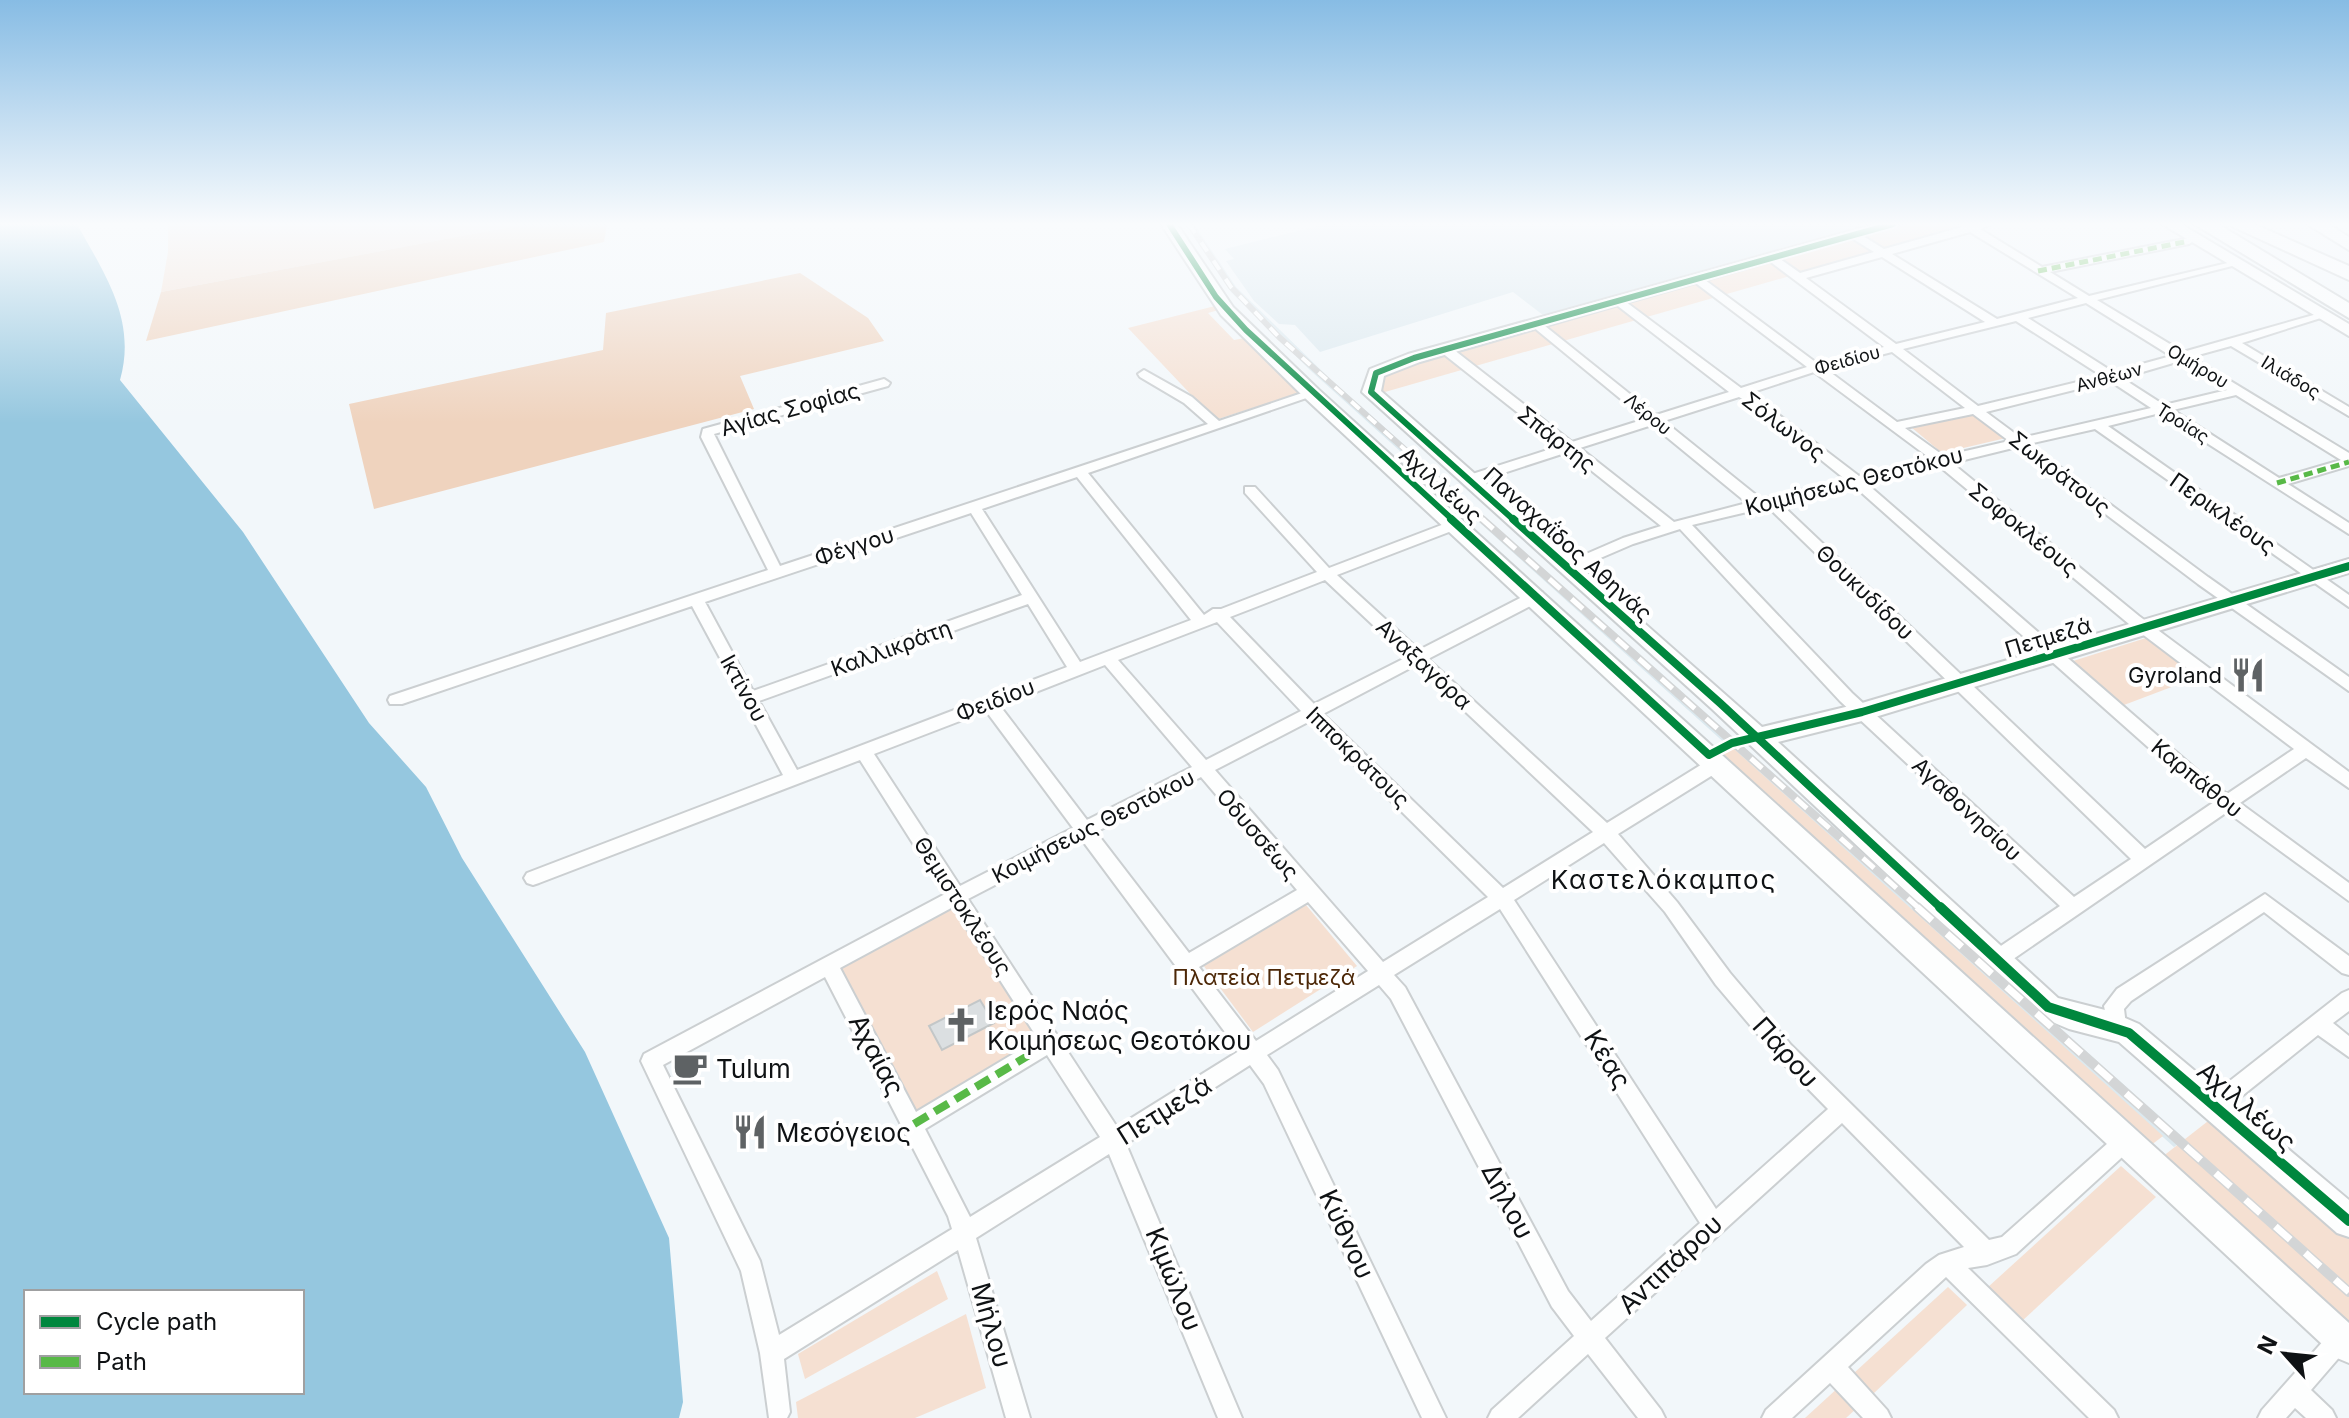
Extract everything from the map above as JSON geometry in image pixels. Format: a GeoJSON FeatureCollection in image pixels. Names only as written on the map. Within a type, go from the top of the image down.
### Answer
{"type":"FeatureCollection","features":[{"type":"Feature","properties":{"kind":"highway"},"geometry":{"type":"LineString","coordinates":[[2313,290],[2349,312]]}},
{"type":"Feature","properties":{"kind":"street","name":"Αχιλλέως"},"geometry":{"type":"LineString","coordinates":[[1212,290],[1221,304],[1312,394],[1537,596],[2124,1142],[2345,1342]]}},
{"type":"Feature","properties":{"kind":"street"},"geometry":{"type":"LineString","coordinates":[[1445,349],[1657,290]]}},
{"type":"Feature","properties":{"kind":"street","name":"Σοφοκλέους"},"geometry":{"type":"LineString","coordinates":[[1712,290],[1940,460],[2139,623],[2349,781]]}},
{"type":"Feature","properties":{"kind":"street","name":"Σωκράτους"},"geometry":{"type":"LineString","coordinates":[[1816,290],[2229,602],[2349,685]]}},
{"type":"Feature","properties":{"kind":"street"},"geometry":{"type":"LineString","coordinates":[[1943,290],[1994,322]]}},
{"type":"Feature","properties":{"kind":"street","name":"Ομήρου"},"geometry":{"type":"LineString","coordinates":[[2070,290],[2349,460]]}},
{"type":"Feature","properties":{"kind":"street","name":"Φειδίου"},"geometry":{"type":"LineString","coordinates":[[1468,480],[1815,368],[2121,290]]}},
{"type":"Feature","properties":{"kind":"street"},"geometry":{"type":"LineString","coordinates":[[2278,290],[2349,331]]}},
{"type":"Feature","properties":{"kind":"street","name":"Σόλωνος"},"geometry":{"type":"LineString","coordinates":[[1618,301],[1739,392],[1757,402],[1857,482],[2053,654]]}},
{"type":"Feature","properties":{"kind":"street","name":"Τροίας"},"geometry":{"type":"LineString","coordinates":[[2017,316],[2349,529]]}},
{"type":"Feature","properties":{"kind":"street","name":"Ανθέων"},"geometry":{"type":"LineString","coordinates":[[1894,426],[2111,377],[2321,316]]}},
{"type":"Feature","properties":{"kind":"street","name":"Λέρου"},"geometry":{"type":"LineString","coordinates":[[1536,324],[1765,503]]}},
{"type":"Feature","properties":{"kind":"street","name":"Ιλιάδος"},"geometry":{"type":"LineString","coordinates":[[2233,342],[2349,412]]}},
{"type":"Feature","properties":{"kind":"street","name":"Παναχαΐδος Αθηνάς"},"geometry":{"type":"LineString","coordinates":[[1445,349],[1376,373],[1370,388],[1375,398],[1568,567],[1996,960],[2063,1016],[2116,1025]]}},
{"type":"Feature","properties":{"kind":"street","name":"Σπάρτης"},"geometry":{"type":"LineString","coordinates":[[1445,349],[1568,447],[1677,525],[1862,712]]}},
{"type":"Feature","properties":{"kind":"street"},"geometry":{"type":"LineString","coordinates":[[1144,374],[1188,400],[1217,426]]}},
{"type":"Feature","properties":{"kind":"street","name":"Αγίας Σοφίας"},"geometry":{"type":"LineString","coordinates":[[776,572],[707,437],[708,432],[884,383]]}},
{"type":"Feature","properties":{"kind":"street","name":"Κοιμήσεως Θεοτόκου"},"geometry":{"type":"LineString","coordinates":[[1568,567],[1677,525],[2238,391]]}},
{"type":"Feature","properties":{"kind":"street","name":"Φέγγου"},"geometry":{"type":"LineString","coordinates":[[396,700],[1312,394]]}},
{"type":"Feature","properties":{"kind":"street","name":"Περικλέους"},"geometry":{"type":"LineString","coordinates":[[2097,424],[2349,602]]}},
{"type":"Feature","properties":{"kind":"street"},"geometry":{"type":"LineString","coordinates":[[2277,483],[2349,460]]}},
{"type":"Feature","properties":{"kind":"street"},"geometry":{"type":"LineString","coordinates":[[1080,472],[1200,621]]}},
{"type":"Feature","properties":{"kind":"street","name":"Αναξαγόρα"},"geometry":{"type":"LineString","coordinates":[[1250,490],[1325,572],[1605,832]]}},
{"type":"Feature","properties":{"kind":"street","name":"Θουκυδίδου"},"geometry":{"type":"LineString","coordinates":[[1765,503],[1959,683]]}},
{"type":"Feature","properties":{"kind":"street"},"geometry":{"type":"LineString","coordinates":[[974,507],[1076,669]]}},
{"type":"Feature","properties":{"kind":"street","name":"Φειδίου"},"geometry":{"type":"LineString","coordinates":[[533,878],[1325,572],[1457,524]]}},
{"type":"Feature","properties":{"kind":"street","name":"Πετμεζά"},"geometry":{"type":"LineString","coordinates":[[1756,738],[1862,712],[2053,654],[2139,623],[2229,602],[2349,566]]}},
{"type":"Feature","properties":{"kind":"street","name":"Κοιμήσεως Θεοτόκου"},"geometry":{"type":"LineString","coordinates":[[772,1353],[752,1269],[651,1061],[957,896],[1537,596]]}},
{"type":"Feature","properties":{"kind":"street","name":"Καλλικράτη"},"geometry":{"type":"LineString","coordinates":[[750,698],[1032,597]]}},
{"type":"Feature","properties":{"kind":"street","name":"Ικτίνου"},"geometry":{"type":"LineString","coordinates":[[695,598],[793,778]]}},
{"type":"Feature","properties":{"kind":"street","name":"Ιπποκράτους"},"geometry":{"type":"LineString","coordinates":[[1218,613],[1312,713],[1501,896]]}},
{"type":"Feature","properties":{"kind":"street","name":"Καρπάθου"},"geometry":{"type":"LineString","coordinates":[[2053,654],[2225,802],[2349,893]]}},
{"type":"Feature","properties":{"kind":"street","name":"Οδυσσέως"},"geometry":{"type":"LineString","coordinates":[[1107,657],[1380,973]]}},
{"type":"Feature","properties":{"kind":"street"},"geometry":{"type":"LineString","coordinates":[[1959,683],[2142,858]]}},
{"type":"Feature","properties":{"kind":"street","name":"Κύθνου"},"geometry":{"type":"LineString","coordinates":[[989,703],[1255,1053],[1285,1103],[1434,1418]]}},
{"type":"Feature","properties":{"kind":"street","name":"Αγαθονησίου"},"geometry":{"type":"LineString","coordinates":[[1862,712],[2073,907]]}},
{"type":"Feature","properties":{"kind":"street"},"geometry":{"type":"LineString","coordinates":[[1996,960],[2306,749]]}},
{"type":"Feature","properties":{"kind":"street","name":"Θεμιστοκλέους"},"geometry":{"type":"LineString","coordinates":[[863,751],[1114,1141]]}},
{"type":"Feature","properties":{"kind":"street","name":"Πετμεζά"},"geometry":{"type":"LineString","coordinates":[[772,1353],[1718,763]]}},
{"type":"Feature","properties":{"kind":"street","name":"Πάρου"},"geometry":{"type":"LineString","coordinates":[[1605,832],[1671,907],[1750,1012],[1841,1111],[1987,1254]]}},
{"type":"Feature","properties":{"kind":"street"},"geometry":{"type":"LineString","coordinates":[[1187,964],[1309,892]]}},
{"type":"Feature","properties":{"kind":"street","name":"Κέας"},"geometry":{"type":"LineString","coordinates":[[1501,896],[1535,944],[1713,1224]]}},
{"type":"Feature","properties":{"kind":"street"},"geometry":{"type":"LineString","coordinates":[[2116,1025],[2114,1006],[2124,995],[2265,902],[2349,967]]}},
{"type":"Feature","properties":{"kind":"street","name":"Αχαίας"},"geometry":{"type":"LineString","coordinates":[[829,966],[914,1124],[965,1232]]}},
{"type":"Feature","properties":{"kind":"street","name":"Δήλου"},"geometry":{"type":"LineString","coordinates":[[1380,973],[1398,993],[1560,1299],[1588,1339],[1653,1418]]}},
{"type":"Feature","properties":{"kind":"street"},"geometry":{"type":"LineString","coordinates":[[2215,1105],[2349,999]]}},
{"type":"Feature","properties":{"kind":"street"},"geometry":{"type":"LineString","coordinates":[[2318,1023],[2349,1048]]}},
{"type":"Feature","properties":{"kind":"street","name":"Αχιλλέως"},"geometry":{"type":"LineString","coordinates":[[2116,1025],[2135,1037],[2349,1221]]}},
{"type":"Feature","properties":{"kind":"street"},"geometry":{"type":"LineString","coordinates":[[914,1124],[1051,1042]]}},
{"type":"Feature","properties":{"kind":"street","name":"Αντιπάρου"},"geometry":{"type":"LineString","coordinates":[[1500,1418],[1841,1111]]}},
{"type":"Feature","properties":{"kind":"street","name":"Κιμώλου"},"geometry":{"type":"LineString","coordinates":[[1114,1141],[1230,1418]]}},
{"type":"Feature","properties":{"kind":"street"},"geometry":{"type":"LineString","coordinates":[[1774,1418],[1947,1263],[2008,1246],[2124,1142]]}},
{"type":"Feature","properties":{"kind":"street","name":"Μήλου"},"geometry":{"type":"LineString","coordinates":[[965,1232],[1018,1418]]}},
{"type":"Feature","properties":{"kind":"street"},"geometry":{"type":"LineString","coordinates":[[1947,1263],[2106,1418]]}},
{"type":"Feature","properties":{"kind":"street"},"geometry":{"type":"LineString","coordinates":[[2270,1418],[2345,1342]]}},
{"type":"Feature","properties":{"kind":"street"},"geometry":{"type":"LineString","coordinates":[[772,1353],[778,1412]]}},
{"type":"Feature","properties":{"kind":"street"},"geometry":{"type":"LineString","coordinates":[[1831,1366],[1879,1418]]}},
{"type":"Feature","properties":{"kind":"street"},"geometry":{"type":"LineString","coordinates":[[2294,1391],[2324,1418]]}},
{"type":"Feature","properties":{"kind":"shaded area"},"geometry":{"type":"Polygon","coordinates":[[[171,290],[381,290],[146,341],[161,292],[171,290]]]}},
{"type":"Feature","properties":{"kind":"shaded area"},"geometry":{"type":"Polygon","coordinates":[[[717,290],[826,290],[868,318],[884,341],[740,376],[754,409],[374,509],[349,404],[603,350],[606,313],[717,290]]]}},
{"type":"Feature","properties":{"kind":"shaded area"},"geometry":{"type":"Polygon","coordinates":[[[1239,290],[1328,377],[2185,1139],[2174,1147],[1311,371],[1231,292],[1239,290]]]}},
{"type":"Feature","properties":{"kind":"shaded area"},"geometry":{"type":"Polygon","coordinates":[[[1246,290],[1631,290],[1543,315],[1513,292],[1320,352],[1295,325],[1279,324],[1246,290]]]}},
{"type":"Feature","properties":{"kind":"green space"},"geometry":{"type":"Polygon","coordinates":[[[1670,290],[1741,290],[1378,394],[1376,378],[1454,350],[1670,290]]]}},
{"type":"Feature","properties":{"kind":"green space"},"geometry":{"type":"Polygon","coordinates":[[[1219,305],[1222,309],[1208,313],[1234,340],[1250,337],[1299,393],[1215,420],[1128,328],[1219,305]]]}},
{"type":"Feature","properties":{"kind":"green space"},"geometry":{"type":"Polygon","coordinates":[[[1972,412],[2006,438],[1942,453],[1911,427],[1972,412]]]}},
{"type":"Feature","properties":{"kind":"green space"},"geometry":{"type":"Polygon","coordinates":[[[2146,638],[2198,677],[2124,705],[2073,661],[2146,638]]]}},
{"type":"Feature","properties":{"kind":"green space"},"geometry":{"type":"Polygon","coordinates":[[[1733,748],[2163,1136],[2150,1146],[1722,754],[1733,748]]]}},
{"type":"Feature","properties":{"kind":"green space"},"geometry":{"type":"Polygon","coordinates":[[[957,896],[1051,1042],[914,1124],[829,966],[957,896]]]}},
{"type":"Feature","properties":{"kind":"green space","name":"Πλατεία Πετμεζά"},"geometry":{"type":"Polygon","coordinates":[[[1306,905],[1357,966],[1253,1032],[1203,965],[1306,905]]]}},
{"type":"Feature","properties":{"kind":"green space"},"geometry":{"type":"Polygon","coordinates":[[[2212,1118],[2349,1238],[2349,1326],[2162,1157],[2212,1118]]]}},
{"type":"Feature","properties":{"kind":"green space"},"geometry":{"type":"Polygon","coordinates":[[[2121,1166],[2156,1197],[2022,1321],[1987,1288],[2121,1166]]]}},
{"type":"Feature","properties":{"kind":"green space"},"geometry":{"type":"Polygon","coordinates":[[[937,1271],[948,1299],[805,1379],[798,1354],[937,1271]]]}},
{"type":"Feature","properties":{"kind":"green space"},"geometry":{"type":"Polygon","coordinates":[[[1948,1287],[1967,1305],[1873,1394],[1854,1373],[1948,1287]]]}},
{"type":"Feature","properties":{"kind":"green space"},"geometry":{"type":"Polygon","coordinates":[[[966,1314],[986,1388],[915,1418],[798,1418],[796,1402],[966,1314]]]}},
{"type":"Feature","properties":{"kind":"green space"},"geometry":{"type":"Polygon","coordinates":[[[1840,1386],[1858,1407],[1846,1418],[1805,1418],[1840,1386]]]}},
{"type":"Feature","properties":{"kind":"water"},"geometry":{"type":"Polygon","coordinates":[[[0,290],[111,290],[124,337],[120,380],[243,532],[369,723],[426,787],[462,858],[585,1052],[669,1238],[683,1402],[679,1418],[0,1418],[0,290]]]}},
{"type":"Feature","properties":{"kind":"building","name":"Ιερός Ναός Κοιμήσεως Θεοτόκου"},"geometry":{"type":"Polygon","coordinates":[[[980,1000],[994,1023],[942,1050],[929,1026],[980,1000]]]}},
{"type":"Feature","properties":{"kind":"railway"},"geometry":{"type":"LineString","coordinates":[[1234,290],[1279,337],[1485,521]]}},
{"type":"Feature","properties":{"kind":"railway"},"geometry":{"type":"LineString","coordinates":[[1482,519],[1920,909]]}},
{"type":"Feature","properties":{"kind":"railway"},"geometry":{"type":"LineString","coordinates":[[1917,907],[2349,1292]]}},
{"type":"Feature","properties":{"kind":"marked path"},"geometry":{"type":"LineString","coordinates":[[2277,483],[2349,462]]}},
{"type":"Feature","properties":{"kind":"marked path"},"geometry":{"type":"LineString","coordinates":[[914,1124],[1051,1042]]}},
{"type":"Feature","properties":{"kind":"cycle path"},"geometry":{"type":"LineString","coordinates":[[1212,290],[1246,330],[1709,755],[1732,743],[1862,712],[2349,566]]}},
{"type":"Feature","properties":{"kind":"cycle path"},"geometry":{"type":"LineString","coordinates":[[1656,290],[1414,358],[1376,373],[1371,392],[1720,703],[2048,1007],[2069,1016],[2109,1024],[2129,1033],[2349,1221]]}},
{"type":"Feature","properties":{"kind":"place","name":"Gyroland"},"geometry":{"type":"Point","coordinates":[2248,675]}},
{"type":"Feature","properties":{"kind":"place","name":"Ιερός Ναός Κοιμήσεως Θεοτόκου"},"geometry":{"type":"Point","coordinates":[961,1025]}},
{"type":"Feature","properties":{"kind":"place","name":"Tulum"},"geometry":{"type":"Point","coordinates":[690,1068]}},
{"type":"Feature","properties":{"kind":"place","name":"Μεσόγειος"},"geometry":{"type":"Point","coordinates":[750,1132]}},
{"type":"Feature","properties":{"kind":"district","name":"Καστελόκαμπος"},"geometry":{"type":"Point","coordinates":[1664,879]}}]}
